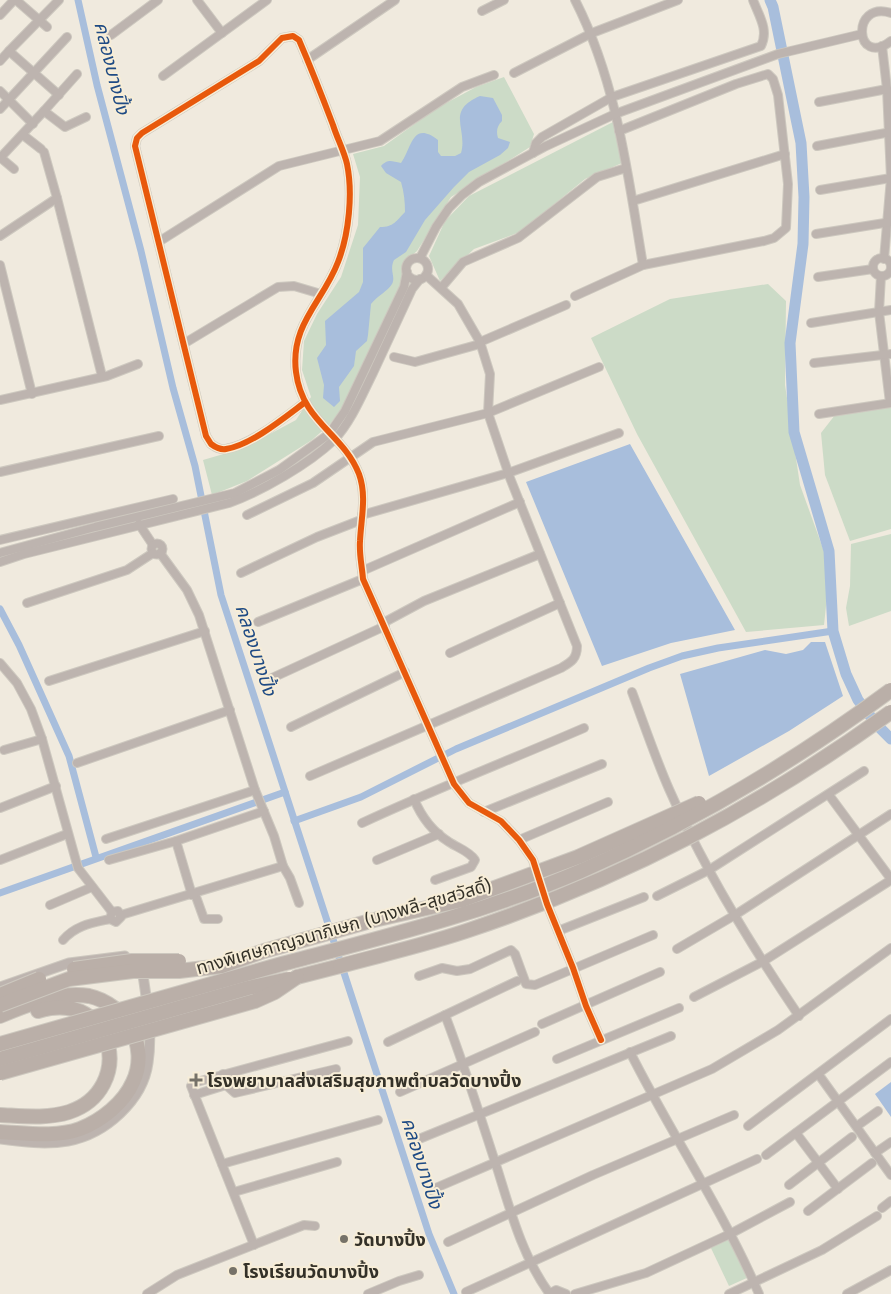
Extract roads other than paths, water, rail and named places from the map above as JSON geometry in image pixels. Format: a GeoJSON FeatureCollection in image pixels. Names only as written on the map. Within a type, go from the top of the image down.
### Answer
{"type":"FeatureCollection","features":[{"type":"Feature","properties":{"kind":"highway","name":"ทางพิเศษกาญจนาภิเษก (บางพลี-สุขสวัสดิ์)"},"geometry":{"type":"LineString","coordinates":[[0,1044],[463,915],[580,872],[636,845],[747,786],[804,753],[891,690]]}},
{"type":"Feature","properties":{"kind":"highway","name":"ทางพิเศษกาญจนาภิเษก (บางพลี-สุขสวัสดิ์)"},"geometry":{"type":"LineString","coordinates":[[0,1059],[248,988],[297,977],[470,930],[584,887],[642,862],[757,802],[889,717]]}},
{"type":"Feature","properties":{"kind":"highway"},"geometry":{"type":"LineString","coordinates":[[0,1005],[69,979],[133,971],[214,967],[374,920],[462,900],[578,857],[680,811],[747,786]]}},
{"type":"Feature","properties":{"kind":"highway"},"geometry":{"type":"LineString","coordinates":[[0,994],[67,970],[132,961],[178,961],[264,951]]}},
{"type":"Feature","properties":{"kind":"highway"},"geometry":{"type":"LineString","coordinates":[[0,1073],[255,1001],[297,977]]}},
{"type":"Feature","properties":{"kind":"highway"},"geometry":{"type":"LineString","coordinates":[[0,1016],[20,1007],[68,996],[87,996],[102,1000],[112,1005],[132,1030],[139,1063],[133,1082],[120,1101],[100,1119],[79,1129],[56,1133],[0,1132]]}},
{"type":"Feature","properties":{"kind":"highway"},"geometry":{"type":"LineString","coordinates":[[0,1025],[48,1008],[76,1010],[94,1020],[100,1028],[110,1049],[111,1059],[110,1067],[102,1084],[92,1098],[76,1108],[47,1116],[0,1115]]}},
{"type":"Feature","properties":{"kind":"street"},"geometry":{"type":"LineString","coordinates":[[0,14],[15,0],[47,27]]}},
{"type":"Feature","properties":{"kind":"street"},"geometry":{"type":"LineString","coordinates":[[0,61],[38,19],[59,0]]}},
{"type":"Feature","properties":{"kind":"street"},"geometry":{"type":"LineString","coordinates":[[111,35],[158,0]]}},
{"type":"Feature","properties":{"kind":"street"},"geometry":{"type":"LineString","coordinates":[[197,0],[222,33]]}},
{"type":"Feature","properties":{"kind":"street"},"geometry":{"type":"LineString","coordinates":[[163,76],[267,0]]}},
{"type":"Feature","properties":{"kind":"street"},"geometry":{"type":"LineString","coordinates":[[307,60],[395,0]]}},
{"type":"Feature","properties":{"kind":"street"},"geometry":{"type":"LineString","coordinates":[[482,11],[504,0]]}},
{"type":"Feature","properties":{"kind":"street"},"geometry":{"type":"LineString","coordinates":[[575,0],[592,33],[612,97],[633,202],[643,266]]}},
{"type":"Feature","properties":{"kind":"street"},"geometry":{"type":"LineString","coordinates":[[514,73],[592,33],[678,0]]}},
{"type":"Feature","properties":{"kind":"street"},"geometry":{"type":"LineString","coordinates":[[533,153],[536,143],[542,137],[612,97],[761,46],[765,38],[765,29],[753,0]]}},
{"type":"Feature","properties":{"kind":"street"},"geometry":{"type":"LineString","coordinates":[[874,0],[878,9]]}},
{"type":"Feature","properties":{"kind":"street"},"geometry":{"type":"LineString","coordinates":[[891,13],[878,9],[864,16],[860,28],[870,44],[882,46],[891,41]]}},
{"type":"Feature","properties":{"kind":"street"},"geometry":{"type":"LineString","coordinates":[[420,258],[436,227],[455,201],[479,182],[533,153],[615,114],[790,49],[862,34]]}},
{"type":"Feature","properties":{"kind":"street"},"geometry":{"type":"LineString","coordinates":[[0,109],[67,36]]}},
{"type":"Feature","properties":{"kind":"street"},"geometry":{"type":"LineString","coordinates":[[304,403],[264,431],[241,443],[225,449],[211,444],[206,436],[185,343],[135,146],[137,138],[259,61],[282,38],[292,36],[299,40],[307,60],[342,150],[348,177],[347,222],[338,262],[302,326],[296,347],[296,374],[304,403],[350,457],[362,487],[360,561],[363,575],[454,784],[469,803],[502,822],[519,840],[533,860],[558,932],[601,1040]]}},
{"type":"Feature","properties":{"kind":"street"},"geometry":{"type":"LineString","coordinates":[[882,46],[888,72],[891,178],[889,222],[884,259]]}},
{"type":"Feature","properties":{"kind":"street"},"geometry":{"type":"LineString","coordinates":[[0,47],[59,95]]}},
{"type":"Feature","properties":{"kind":"street"},"geometry":{"type":"LineString","coordinates":[[14,169],[0,158],[77,74]]}},
{"type":"Feature","properties":{"kind":"street"},"geometry":{"type":"LineString","coordinates":[[575,296],[643,266],[764,241],[781,234],[786,228],[788,218],[788,184],[785,154],[777,86],[768,74],[736,84],[619,131]]}},
{"type":"Feature","properties":{"kind":"street"},"geometry":{"type":"LineString","coordinates":[[160,241],[279,166],[380,141],[462,87],[494,75]]}},
{"type":"Feature","properties":{"kind":"street"},"geometry":{"type":"LineString","coordinates":[[818,102],[887,89]]}},
{"type":"Feature","properties":{"kind":"street"},"geometry":{"type":"LineString","coordinates":[[0,91],[33,124]]}},
{"type":"Feature","properties":{"kind":"street"},"geometry":{"type":"LineString","coordinates":[[44,111],[65,127],[86,117]]}},
{"type":"Feature","properties":{"kind":"street"},"geometry":{"type":"LineString","coordinates":[[816,146],[890,132]]}},
{"type":"Feature","properties":{"kind":"street"},"geometry":{"type":"LineString","coordinates":[[23,135],[42,151],[57,198],[102,376]]}},
{"type":"Feature","properties":{"kind":"street"},"geometry":{"type":"LineString","coordinates":[[633,202],[785,154]]}},
{"type":"Feature","properties":{"kind":"street"},"geometry":{"type":"LineString","coordinates":[[441,288],[463,262],[518,238],[597,177],[626,168]]}},
{"type":"Feature","properties":{"kind":"street"},"geometry":{"type":"LineString","coordinates":[[820,190],[891,178]]}},
{"type":"Feature","properties":{"kind":"street"},"geometry":{"type":"LineString","coordinates":[[0,236],[57,198]]}},
{"type":"Feature","properties":{"kind":"street"},"geometry":{"type":"LineString","coordinates":[[816,234],[889,222]]}},
{"type":"Feature","properties":{"kind":"street"},"geometry":{"type":"LineString","coordinates":[[0,553],[235,493],[279,470],[332,437],[359,385],[404,287],[407,272],[406,266],[410,260],[420,258]]}},
{"type":"Feature","properties":{"kind":"street"},"geometry":{"type":"LineString","coordinates":[[0,562],[24,554],[218,506],[261,490],[296,468],[332,437],[361,398],[412,290],[423,277],[427,265],[420,258]]}},
{"type":"Feature","properties":{"kind":"street"},"geometry":{"type":"LineString","coordinates":[[873,268],[876,261],[884,259],[889,262],[891,267],[889,272],[881,276]]}},
{"type":"Feature","properties":{"kind":"street"},"geometry":{"type":"LineString","coordinates":[[0,265],[32,394]]}},
{"type":"Feature","properties":{"kind":"street"},"geometry":{"type":"LineString","coordinates":[[819,414],[890,403],[887,354],[879,312],[881,276],[873,268]]}},
{"type":"Feature","properties":{"kind":"street"},"geometry":{"type":"LineString","coordinates":[[818,277],[873,268]]}},
{"type":"Feature","properties":{"kind":"street"},"geometry":{"type":"LineString","coordinates":[[310,776],[561,668],[575,658],[577,646],[508,473],[488,413],[490,374],[480,343],[458,304],[441,288],[423,277],[412,278],[407,272]]}},
{"type":"Feature","properties":{"kind":"street"},"geometry":{"type":"LineString","coordinates":[[185,343],[278,286],[294,286],[321,294]]}},
{"type":"Feature","properties":{"kind":"street"},"geometry":{"type":"LineString","coordinates":[[394,357],[415,362],[480,343],[566,305]]}},
{"type":"Feature","properties":{"kind":"street"},"geometry":{"type":"LineString","coordinates":[[811,323],[891,310]]}},
{"type":"Feature","properties":{"kind":"street"},"geometry":{"type":"LineString","coordinates":[[814,363],[887,354]]}},
{"type":"Feature","properties":{"kind":"street"},"geometry":{"type":"LineString","coordinates":[[0,400],[102,376],[138,364]]}},
{"type":"Feature","properties":{"kind":"street"},"geometry":{"type":"LineString","coordinates":[[247,515],[294,494],[373,442],[488,413],[598,367]]}},
{"type":"Feature","properties":{"kind":"street"},"geometry":{"type":"LineString","coordinates":[[241,573],[316,536],[362,517],[508,473],[618,432]]}},
{"type":"Feature","properties":{"kind":"street"},"geometry":{"type":"LineString","coordinates":[[0,472],[159,436]]}},
{"type":"Feature","properties":{"kind":"street"},"geometry":{"type":"LineString","coordinates":[[0,540],[173,499]]}},
{"type":"Feature","properties":{"kind":"street"},"geometry":{"type":"LineString","coordinates":[[258,622],[520,502]]}},
{"type":"Feature","properties":{"kind":"street"},"geometry":{"type":"LineString","coordinates":[[135,517],[155,550],[187,590],[205,631],[256,792],[274,836],[283,866],[290,878],[299,903]]}},
{"type":"Feature","properties":{"kind":"street"},"geometry":{"type":"LineString","coordinates":[[27,603],[127,570],[155,550]]}},
{"type":"Feature","properties":{"kind":"street"},"geometry":{"type":"LineString","coordinates":[[272,678],[384,625],[424,601],[540,554]]}},
{"type":"Feature","properties":{"kind":"street"},"geometry":{"type":"LineString","coordinates":[[450,653],[560,603]]}},
{"type":"Feature","properties":{"kind":"street"},"geometry":{"type":"LineString","coordinates":[[49,681],[205,631]]}},
{"type":"Feature","properties":{"kind":"street"},"geometry":{"type":"LineString","coordinates":[[0,663],[21,692],[42,739],[56,786],[67,834],[81,874],[111,916]]}},
{"type":"Feature","properties":{"kind":"street"},"geometry":{"type":"LineString","coordinates":[[290,727],[405,672]]}},
{"type":"Feature","properties":{"kind":"street"},"geometry":{"type":"LineString","coordinates":[[632,692],[668,787],[709,870],[762,962],[799,1016]]}},
{"type":"Feature","properties":{"kind":"street"},"geometry":{"type":"LineString","coordinates":[[77,763],[230,710]]}},
{"type":"Feature","properties":{"kind":"street"},"geometry":{"type":"LineString","coordinates":[[362,824],[414,799],[454,784],[584,728]]}},
{"type":"Feature","properties":{"kind":"street"},"geometry":{"type":"LineString","coordinates":[[4,750],[42,739]]}},
{"type":"Feature","properties":{"kind":"street"},"geometry":{"type":"LineString","coordinates":[[484,812],[602,764]]}},
{"type":"Feature","properties":{"kind":"street"},"geometry":{"type":"LineString","coordinates":[[658,896],[709,870],[864,771]]}},
{"type":"Feature","properties":{"kind":"street"},"geometry":{"type":"LineString","coordinates":[[0,808],[56,786]]}},
{"type":"Feature","properties":{"kind":"street"},"geometry":{"type":"LineString","coordinates":[[106,839],[256,792]]}},
{"type":"Feature","properties":{"kind":"street"},"geometry":{"type":"LineString","coordinates":[[694,997],[762,962],[891,880],[828,794]]}},
{"type":"Feature","properties":{"kind":"street"},"geometry":{"type":"LineString","coordinates":[[414,799],[424,818],[438,834],[472,855],[475,860],[472,867],[435,880]]}},
{"type":"Feature","properties":{"kind":"street"},"geometry":{"type":"LineString","coordinates":[[519,840],[608,802]]}},
{"type":"Feature","properties":{"kind":"street"},"geometry":{"type":"LineString","coordinates":[[108,860],[176,841],[263,809]]}},
{"type":"Feature","properties":{"kind":"street"},"geometry":{"type":"LineString","coordinates":[[677,948],[735,915],[891,814]]}},
{"type":"Feature","properties":{"kind":"street"},"geometry":{"type":"LineString","coordinates":[[0,860],[67,834]]}},
{"type":"Feature","properties":{"kind":"street"},"geometry":{"type":"LineString","coordinates":[[377,860],[438,834]]}},
{"type":"Feature","properties":{"kind":"street"},"geometry":{"type":"LineString","coordinates":[[176,841],[204,919],[218,919]]}},
{"type":"Feature","properties":{"kind":"street"},"geometry":{"type":"LineString","coordinates":[[63,940],[76,928],[111,916],[118,911],[121,916],[283,866]]}},
{"type":"Feature","properties":{"kind":"street"},"geometry":{"type":"LineString","coordinates":[[50,905],[92,887]]}},
{"type":"Feature","properties":{"kind":"street"},"geometry":{"type":"LineString","coordinates":[[558,932],[644,897]]}},
{"type":"Feature","properties":{"kind":"street"},"geometry":{"type":"LineString","coordinates":[[419,976],[442,968],[463,971],[511,950],[515,954],[523,979],[530,986],[653,935]]}},
{"type":"Feature","properties":{"kind":"street"},"geometry":{"type":"LineString","coordinates":[[431,1190],[712,1069],[799,1016],[891,948]]}},
{"type":"Feature","properties":{"kind":"street"},"geometry":{"type":"LineString","coordinates":[[0,987],[69,963],[105,957],[140,955],[150,1042],[146,1073],[141,1086],[120,1114],[98,1130],[71,1140],[58,1142],[0,1139]]}},
{"type":"Feature","properties":{"kind":"street"},"geometry":{"type":"LineString","coordinates":[[542,1024],[660,972]]}},
{"type":"Feature","properties":{"kind":"street"},"geometry":{"type":"LineString","coordinates":[[388,1042],[517,981]]}},
{"type":"Feature","properties":{"kind":"street"},"geometry":{"type":"LineString","coordinates":[[557,1059],[679,1008]]}},
{"type":"Feature","properties":{"kind":"street"},"geometry":{"type":"LineString","coordinates":[[445,1016],[464,1063],[511,1214],[532,1264],[549,1294],[559,1290],[566,1294]]}},
{"type":"Feature","properties":{"kind":"street"},"geometry":{"type":"LineString","coordinates":[[748,1126],[819,1075],[891,1019]]}},
{"type":"Feature","properties":{"kind":"street"},"geometry":{"type":"LineString","coordinates":[[400,1092],[535,1032]]}},
{"type":"Feature","properties":{"kind":"street"},"geometry":{"type":"LineString","coordinates":[[419,1139],[671,1036]]}},
{"type":"Feature","properties":{"kind":"street"},"geometry":{"type":"LineString","coordinates":[[254,1245],[191,1088],[193,1083],[348,1041]]}},
{"type":"Feature","properties":{"kind":"street"},"geometry":{"type":"LineString","coordinates":[[630,1052],[651,1095],[730,1234],[759,1294]]}},
{"type":"Feature","properties":{"kind":"street"},"geometry":{"type":"LineString","coordinates":[[766,1155],[891,1062]]}},
{"type":"Feature","properties":{"kind":"street"},"geometry":{"type":"LineString","coordinates":[[223,1074],[226,1085],[235,1093],[336,1069]]}},
{"type":"Feature","properties":{"kind":"street"},"geometry":{"type":"LineString","coordinates":[[819,1075],[891,1175]]}},
{"type":"Feature","properties":{"kind":"street"},"geometry":{"type":"LineString","coordinates":[[194,1095],[226,1085]]}},
{"type":"Feature","properties":{"kind":"street"},"geometry":{"type":"LineString","coordinates":[[857,1126],[878,1111]]}},
{"type":"Feature","properties":{"kind":"street"},"geometry":{"type":"LineString","coordinates":[[448,1242],[593,1175],[734,1114]]}},
{"type":"Feature","properties":{"kind":"street"},"geometry":{"type":"LineString","coordinates":[[222,1164],[378,1120]]}},
{"type":"Feature","properties":{"kind":"street"},"geometry":{"type":"LineString","coordinates":[[796,1133],[838,1189]]}},
{"type":"Feature","properties":{"kind":"street"},"geometry":{"type":"LineString","coordinates":[[789,1186],[852,1137]]}},
{"type":"Feature","properties":{"kind":"street"},"geometry":{"type":"LineString","coordinates":[[875,1153],[891,1142]]}},
{"type":"Feature","properties":{"kind":"street"},"geometry":{"type":"LineString","coordinates":[[466,1292],[532,1264],[758,1159]]}},
{"type":"Feature","properties":{"kind":"street"},"geometry":{"type":"LineString","coordinates":[[234,1192],[337,1162]]}},
{"type":"Feature","properties":{"kind":"street"},"geometry":{"type":"LineString","coordinates":[[808,1211],[872,1163]]}},
{"type":"Feature","properties":{"kind":"street"},"geometry":{"type":"LineString","coordinates":[[882,1208],[891,1201]]}},
{"type":"Feature","properties":{"kind":"street"},"geometry":{"type":"LineString","coordinates":[[575,1294],[646,1273],[730,1234],[790,1202]]}},
{"type":"Feature","properties":{"kind":"street"},"geometry":{"type":"LineString","coordinates":[[730,1294],[822,1250],[877,1216]]}},
{"type":"Feature","properties":{"kind":"street"},"geometry":{"type":"LineString","coordinates":[[147,1294],[176,1275],[304,1225],[315,1226]]}},
{"type":"Feature","properties":{"kind":"street"},"geometry":{"type":"LineString","coordinates":[[847,1294],[891,1270]]}},
{"type":"Feature","properties":{"kind":"street"},"geometry":{"type":"LineString","coordinates":[[368,1294],[418,1275]]}},
{"type":"Feature","properties":{"kind":"water"},"geometry":{"type":"Polygon","coordinates":[[[480,96],[493,98],[502,115],[502,121],[497,129],[498,138],[510,142],[508,148],[500,155],[469,172],[425,220],[406,252],[394,260],[392,284],[371,304],[367,341],[356,351],[354,366],[339,387],[340,401],[334,407],[323,398],[324,385],[317,358],[326,345],[325,321],[359,292],[363,282],[363,248],[380,227],[392,225],[405,212],[401,182],[386,173],[381,166],[388,161],[401,163],[414,138],[423,133],[438,140],[438,152],[441,156],[455,156],[461,153],[460,114],[469,102],[480,96]]]}},
{"type":"Feature","properties":{"kind":"water"},"geometry":{"type":"Polygon","coordinates":[[[630,444],[735,630],[671,643],[602,666],[526,482],[630,444]]]}},
{"type":"Feature","properties":{"kind":"water"},"geometry":{"type":"Polygon","coordinates":[[[811,642],[825,642],[843,696],[789,731],[709,776],[680,674],[765,650],[786,654],[803,650],[811,642]]]}},
{"type":"Feature","properties":{"kind":"water"},"geometry":{"type":"Polygon","coordinates":[[[891,1082],[891,1117],[875,1094],[891,1082]]]}},
{"type":"Feature","properties":{"kind":"waterway","name":"คลองบางปิ้ง"},"geometry":{"type":"LineString","coordinates":[[78,0],[97,85],[141,251],[173,388],[195,466],[221,595],[429,1234],[454,1294]]}},
{"type":"Feature","properties":{"kind":"waterway"},"geometry":{"type":"LineString","coordinates":[[770,0],[801,143],[804,197],[803,244],[790,343],[794,432],[829,551],[833,631],[846,674],[858,700],[877,725],[891,739]]}},
{"type":"Feature","properties":{"kind":"waterway"},"geometry":{"type":"LineString","coordinates":[[0,609],[19,645],[69,756],[96,857]]}},
{"type":"Feature","properties":{"kind":"waterway"},"geometry":{"type":"LineString","coordinates":[[294,821],[361,797],[456,749],[682,656],[718,648],[833,631]]}},
{"type":"Feature","properties":{"kind":"waterway"},"geometry":{"type":"LineString","coordinates":[[0,893],[285,792]]}},
{"type":"Feature","properties":{"kind":"place","name":"โรงพยาบาลส่งเสริมสุขภาพตำบลวัดบางปิ้ง"},"geometry":{"type":"Point","coordinates":[196,1080]}},
{"type":"Feature","properties":{"kind":"place","name":"วัดบางปิ้ง"},"geometry":{"type":"Point","coordinates":[344,1239]}},
{"type":"Feature","properties":{"kind":"place","name":"โรงเรียนวัดบางปิ้ง"},"geometry":{"type":"Point","coordinates":[233,1271]}}]}
